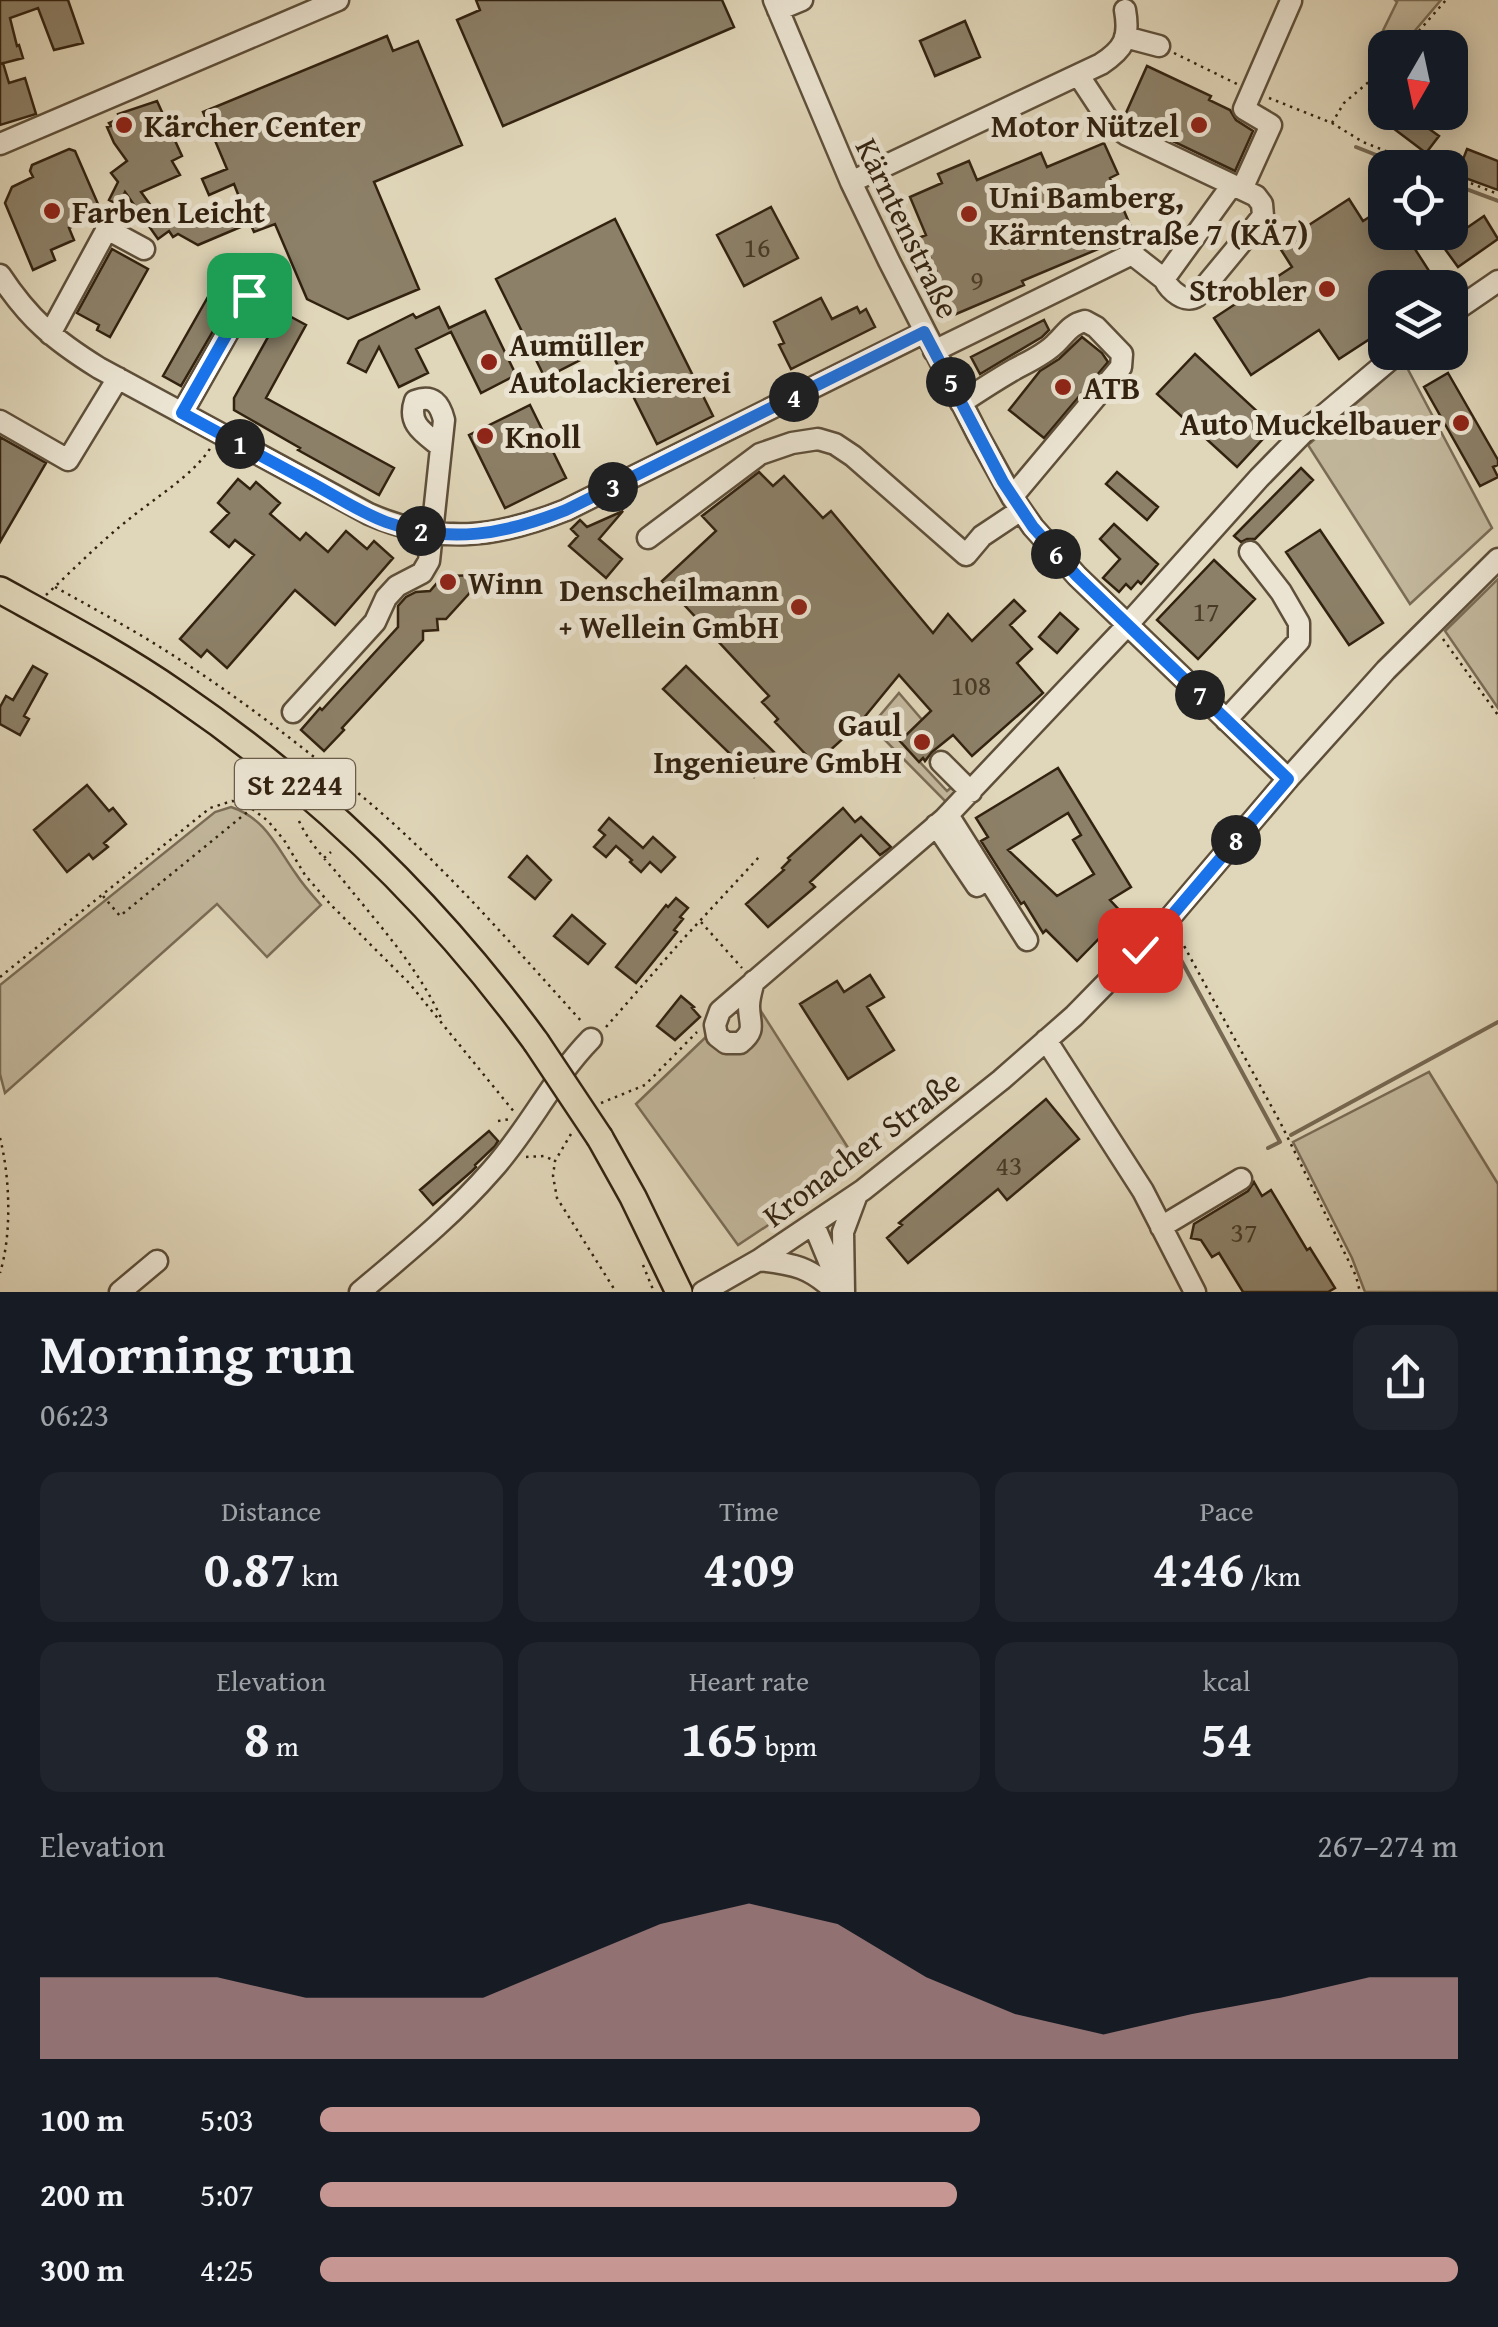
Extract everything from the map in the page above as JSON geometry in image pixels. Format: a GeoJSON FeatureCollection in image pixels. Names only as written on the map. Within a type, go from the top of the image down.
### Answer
{"type":"FeatureCollection","features":[{"type":"Feature","properties":{"kind":"main road","name":"St 2244"},"geometry":{"type":"LineString","coordinates":[[0,590],[175,693],[247,745],[374,854],[430,912],[486,976],[595,1143],[665,1292]]}},
{"type":"Feature","properties":{"kind":"main road","name":"St 2244"},"geometry":{"type":"LineString","coordinates":[[0,606],[94,657],[168,704],[304,808],[368,866],[428,929],[532,1048]]}},
{"type":"Feature","properties":{"kind":"main road","name":"St 2244"},"geometry":{"type":"LineString","coordinates":[[653,1262],[679,1292]]}},
{"type":"Feature","properties":{"kind":"street"},"geometry":{"type":"LineString","coordinates":[[776,5],[802,0]]}},
{"type":"Feature","properties":{"kind":"street"},"geometry":{"type":"LineString","coordinates":[[1164,279],[1237,187],[1271,125],[1244,109],[1291,1]]}},
{"type":"Feature","properties":{"kind":"street"},"geometry":{"type":"LineString","coordinates":[[0,144],[324,3]]}},
{"type":"Feature","properties":{"kind":"street"},"geometry":{"type":"LineString","coordinates":[[851,182],[1079,76],[1117,54],[1125,37],[1126,3]]}},
{"type":"Feature","properties":{"kind":"street","name":"Kärntenstraße"},"geometry":{"type":"LineString","coordinates":[[776,5],[851,182],[929,342],[1017,504],[1066,564],[1288,779]]}},
{"type":"Feature","properties":{"kind":"street"},"geometry":{"type":"LineString","coordinates":[[1125,37],[1159,46]]}},
{"type":"Feature","properties":{"kind":"street"},"geometry":{"type":"LineString","coordinates":[[0,275],[22,307],[68,348],[369,514],[433,533],[506,530],[566,510],[929,342],[1132,254],[1186,299],[1197,296],[1263,216],[1262,204],[1256,196],[1127,135],[1110,123],[1079,76]]}},
{"type":"Feature","properties":{"kind":"street"},"geometry":{"type":"LineString","coordinates":[[50,334],[107,229],[144,250]]}},
{"type":"Feature","properties":{"kind":"street"},"geometry":{"type":"LineString","coordinates":[[1468,302],[1498,281]]}},
{"type":"Feature","properties":{"kind":"street"},"geometry":{"type":"LineString","coordinates":[[182,413],[249,295]]}},
{"type":"Feature","properties":{"kind":"street"},"geometry":{"type":"LineString","coordinates":[[648,538],[760,454],[818,439],[853,456],[966,555],[1017,504],[1121,367],[1122,354],[1096,326],[1085,321],[1076,323],[1049,350],[962,403]]}},
{"type":"Feature","properties":{"kind":"street"},"geometry":{"type":"LineString","coordinates":[[754,980],[942,820],[1128,624],[1259,478],[1318,420],[1378,370]]}},
{"type":"Feature","properties":{"kind":"street"},"geometry":{"type":"LineString","coordinates":[[0,421],[68,460],[118,378]]}},
{"type":"Feature","properties":{"kind":"street"},"geometry":{"type":"LineString","coordinates":[[292,712],[375,622],[386,598],[397,586],[422,574],[429,562],[440,446]]}},
{"type":"Feature","properties":{"kind":"street"},"geometry":{"type":"LineString","coordinates":[[1226,720],[1298,641],[1300,623],[1250,552]]}},
{"type":"Feature","properties":{"kind":"street","name":"Kronacher Straße"},"geometry":{"type":"LineString","coordinates":[[714,1289],[857,1195],[1046,1040],[1140,950],[1386,670],[1498,559]]}},
{"type":"Feature","properties":{"kind":"street"},"geometry":{"type":"LineString","coordinates":[[940,762],[970,792]]}},
{"type":"Feature","properties":{"kind":"street"},"geometry":{"type":"LineString","coordinates":[[942,820],[981,892]]}},
{"type":"Feature","properties":{"kind":"street"},"geometry":{"type":"LineString","coordinates":[[942,820],[1027,940]]}},
{"type":"Feature","properties":{"kind":"street"},"geometry":{"type":"LineString","coordinates":[[360,1292],[482,1181],[570,1061],[592,1040]]}},
{"type":"Feature","properties":{"kind":"street"},"geometry":{"type":"LineString","coordinates":[[1046,1040],[1143,1191],[1192,1291]]}},
{"type":"Feature","properties":{"kind":"street"},"geometry":{"type":"LineString","coordinates":[[1161,1227],[1241,1179]]}},
{"type":"Feature","properties":{"kind":"street"},"geometry":{"type":"LineString","coordinates":[[840,1292],[843,1232],[857,1195]]}},
{"type":"Feature","properties":{"kind":"street"},"geometry":{"type":"LineString","coordinates":[[814,1225],[840,1292]]}},
{"type":"Feature","properties":{"kind":"street"},"geometry":{"type":"LineString","coordinates":[[759,1260],[811,1270],[840,1292]]}},
{"type":"Feature","properties":{"kind":"street"},"geometry":{"type":"LineString","coordinates":[[120,1292],[156,1261]]}},
{"type":"Feature","properties":{"kind":"path"},"geometry":{"type":"LineString","coordinates":[[1420,30],[1446,0]]}},
{"type":"Feature","properties":{"kind":"path"},"geometry":{"type":"LineString","coordinates":[[1368,83],[1344,103],[1332,123],[1354,138],[1384,150]]}},
{"type":"Feature","properties":{"kind":"path"},"geometry":{"type":"LineString","coordinates":[[1468,182],[1498,194]]}},
{"type":"Feature","properties":{"kind":"path"},"geometry":{"type":"LineString","coordinates":[[42,599],[124,523],[198,463],[218,433]]}},
{"type":"Feature","properties":{"kind":"path"},"geometry":{"type":"LineString","coordinates":[[55,587],[141,635],[212,682],[364,798],[501,933],[585,1025],[592,1040],[760,856]]}},
{"type":"Feature","properties":{"kind":"path"},"geometry":{"type":"LineString","coordinates":[[1442,637],[1498,714]]}},
{"type":"Feature","properties":{"kind":"path"},"geometry":{"type":"LineString","coordinates":[[0,977],[210,808],[244,803],[268,821],[305,876],[409,984],[518,1118],[498,1122]]}},
{"type":"Feature","properties":{"kind":"path"},"geometry":{"type":"LineString","coordinates":[[102,894],[120,916],[251,809]]}},
{"type":"Feature","properties":{"kind":"path"},"geometry":{"type":"LineString","coordinates":[[298,820],[308,841],[428,988],[445,1026]]}},
{"type":"Feature","properties":{"kind":"path"},"geometry":{"type":"LineString","coordinates":[[323,860],[330,852]]}},
{"type":"Feature","properties":{"kind":"path"},"geometry":{"type":"LineString","coordinates":[[700,921],[754,980]]}},
{"type":"Feature","properties":{"kind":"path"},"geometry":{"type":"LineString","coordinates":[[1182,940],[1286,1135],[1356,1276],[1360,1292]]}},
{"type":"Feature","properties":{"kind":"path"},"geometry":{"type":"LineString","coordinates":[[1140,950],[1168,988]]}},
{"type":"Feature","properties":{"kind":"path"},"geometry":{"type":"LineString","coordinates":[[0,1138],[7,1179],[6,1246],[0,1273]]}},
{"type":"Feature","properties":{"kind":"path"},"geometry":{"type":"LineString","coordinates":[[653,1262],[654,1292]]}},
{"type":"Feature","properties":{"kind":"shaded area"},"geometry":{"type":"Polygon","coordinates":[[[1441,0],[1415,30],[1383,30],[1397,2],[1441,0]]]}},
{"type":"Feature","properties":{"kind":"shaded area"},"geometry":{"type":"Polygon","coordinates":[[[1395,370],[1408,370],[1492,528],[1410,604],[1308,445],[1395,370]]]}},
{"type":"Feature","properties":{"kind":"shaded area"},"geometry":{"type":"Polygon","coordinates":[[[1498,579],[1498,708],[1445,631],[1498,579]]]}},
{"type":"Feature","properties":{"kind":"shaded area"},"geometry":{"type":"Polygon","coordinates":[[[899,693],[936,736],[901,742],[947,791],[953,786],[959,792],[947,803],[871,726],[899,693]]]}},
{"type":"Feature","properties":{"kind":"shaded area"},"geometry":{"type":"Polygon","coordinates":[[[231,807],[261,826],[321,905],[267,957],[217,904],[5,1093],[0,1074],[0,985],[215,812],[231,807]]]}},
{"type":"Feature","properties":{"kind":"shaded area"},"geometry":{"type":"Polygon","coordinates":[[[757,1005],[859,1165],[738,1245],[636,1104],[708,1035],[729,1051],[757,1005]]]}},
{"type":"Feature","properties":{"kind":"shaded area"},"geometry":{"type":"Polygon","coordinates":[[[1429,1072],[1498,1184],[1498,1292],[1365,1292],[1293,1142],[1429,1072]]]}},
{"type":"Feature","properties":{"kind":"building"},"geometry":{"type":"Polygon","coordinates":[[[0,0],[68,0],[83,43],[54,50],[38,8],[10,18],[23,58],[0,64],[0,0]]]}},
{"type":"Feature","properties":{"kind":"building"},"geometry":{"type":"Polygon","coordinates":[[[476,0],[722,0],[734,27],[503,126],[457,20],[480,10],[476,0]]]}},
{"type":"Feature","properties":{"kind":"building"},"geometry":{"type":"Polygon","coordinates":[[[965,21],[980,57],[935,76],[920,41],[965,21]]]}},
{"type":"Feature","properties":{"kind":"building"},"geometry":{"type":"Polygon","coordinates":[[[387,36],[393,51],[418,41],[462,145],[374,182],[419,289],[348,319],[307,299],[275,224],[254,232],[250,223],[198,245],[178,234],[173,237],[169,231],[158,239],[125,192],[119,205],[109,200],[118,182],[111,173],[127,161],[107,127],[119,119],[118,114],[157,101],[182,156],[172,161],[180,175],[141,192],[165,225],[214,205],[219,217],[243,207],[234,184],[209,195],[202,179],[227,169],[203,112],[387,36]]]}},
{"type":"Feature","properties":{"kind":"building"},"geometry":{"type":"Polygon","coordinates":[[[3,63],[9,83],[25,78],[36,114],[0,125],[0,64],[3,63]]]}},
{"type":"Feature","properties":{"kind":"building","name":"Motor Nützel"},"geometry":{"type":"Polygon","coordinates":[[[1147,66],[1211,96],[1209,100],[1230,110],[1236,120],[1253,131],[1235,171],[1139,125],[1141,120],[1126,113],[1147,66]]]}},
{"type":"Feature","properties":{"kind":"building"},"geometry":{"type":"Polygon","coordinates":[[[1396,130],[1431,130],[1439,136],[1428,150],[1422,150],[1396,130]]]}},
{"type":"Feature","properties":{"kind":"building"},"geometry":{"type":"Polygon","coordinates":[[[1104,143],[1118,174],[1110,178],[1134,234],[949,317],[931,276],[937,273],[928,253],[915,258],[909,242],[926,235],[910,197],[942,183],[938,174],[969,161],[977,180],[1041,153],[1047,167],[1104,143]]]}},
{"type":"Feature","properties":{"kind":"building","name":"Farben Leicht"},"geometry":{"type":"Polygon","coordinates":[[[69,149],[75,151],[98,204],[93,218],[69,228],[74,240],[51,250],[55,260],[33,270],[5,203],[12,187],[33,177],[32,165],[69,149]]]}},
{"type":"Feature","properties":{"kind":"building"},"geometry":{"type":"Polygon","coordinates":[[[1467,150],[1498,161],[1498,190],[1468,179],[1467,150]]]}},
{"type":"Feature","properties":{"kind":"building"},"geometry":{"type":"Polygon","coordinates":[[[1349,199],[1363,221],[1368,218],[1368,250],[1416,250],[1428,270],[1368,270],[1368,340],[1339,359],[1319,330],[1251,375],[1214,318],[1292,267],[1278,245],[1349,199]]]}},
{"type":"Feature","properties":{"kind":"building"},"geometry":{"type":"Polygon","coordinates":[[[771,207],[798,258],[744,286],[717,235],[771,207]]]}},
{"type":"Feature","properties":{"kind":"building"},"geometry":{"type":"Polygon","coordinates":[[[1484,216],[1498,239],[1458,267],[1446,250],[1468,250],[1468,227],[1484,216]]]}},
{"type":"Feature","properties":{"kind":"building"},"geometry":{"type":"Polygon","coordinates":[[[615,219],[713,416],[657,444],[608,346],[545,378],[496,279],[615,219]]]}},
{"type":"Feature","properties":{"kind":"building"},"geometry":{"type":"Polygon","coordinates":[[[112,249],[148,269],[110,337],[97,330],[99,325],[77,313],[112,249]]]}},
{"type":"Feature","properties":{"kind":"building"},"geometry":{"type":"Polygon","coordinates":[[[221,274],[240,285],[181,386],[163,376],[221,274]]]}},
{"type":"Feature","properties":{"kind":"building"},"geometry":{"type":"Polygon","coordinates":[[[821,298],[832,319],[857,307],[860,313],[866,309],[875,327],[791,369],[779,345],[784,343],[774,322],[821,298]]]}},
{"type":"Feature","properties":{"kind":"building"},"geometry":{"type":"Polygon","coordinates":[[[439,307],[449,328],[485,311],[516,375],[481,393],[451,332],[416,349],[428,373],[399,387],[379,347],[366,372],[348,363],[359,341],[413,314],[416,318],[439,307]]]}},
{"type":"Feature","properties":{"kind":"building"},"geometry":{"type":"Polygon","coordinates":[[[282,312],[306,325],[266,398],[394,468],[379,495],[234,410],[234,398],[282,312]]]}},
{"type":"Feature","properties":{"kind":"building"},"geometry":{"type":"Polygon","coordinates":[[[1044,320],[1049,330],[1042,337],[980,374],[971,357],[1044,320]]]}},
{"type":"Feature","properties":{"kind":"building","name":"ATB"},"geometry":{"type":"Polygon","coordinates":[[[1082,337],[1108,362],[1044,438],[1009,410],[1040,371],[1082,337]]]}},
{"type":"Feature","properties":{"kind":"building"},"geometry":{"type":"Polygon","coordinates":[[[1195,354],[1274,427],[1237,467],[1157,394],[1195,354]]]}},
{"type":"Feature","properties":{"kind":"building","name":"Auto Muckelbauer"},"geometry":{"type":"Polygon","coordinates":[[[1448,373],[1498,460],[1493,467],[1498,477],[1480,486],[1424,387],[1448,373]]]}},
{"type":"Feature","properties":{"kind":"building"},"geometry":{"type":"Polygon","coordinates":[[[530,405],[566,478],[505,508],[469,435],[530,405]]]}},
{"type":"Feature","properties":{"kind":"building"},"geometry":{"type":"Polygon","coordinates":[[[0,437],[46,463],[0,542],[0,437]]]}},
{"type":"Feature","properties":{"kind":"building"},"geometry":{"type":"Polygon","coordinates":[[[1301,468],[1313,480],[1255,539],[1241,542],[1234,536],[1301,468]]]}},
{"type":"Feature","properties":{"kind":"building","name":"Denscheilmann + Wellein GmbH"},"geometry":{"type":"Polygon","coordinates":[[[759,472],[773,486],[784,476],[823,518],[831,511],[933,633],[948,614],[972,641],[1014,600],[1025,611],[1010,625],[1032,649],[1017,663],[1043,693],[972,756],[953,735],[919,762],[900,741],[931,711],[899,675],[858,725],[815,764],[775,722],[778,719],[762,702],[769,696],[662,581],[716,531],[702,516],[759,472]]]}},
{"type":"Feature","properties":{"kind":"building"},"geometry":{"type":"Polygon","coordinates":[[[1117,472],[1158,507],[1147,520],[1106,484],[1117,472]]]}},
{"type":"Feature","properties":{"kind":"building"},"geometry":{"type":"Polygon","coordinates":[[[238,479],[250,489],[256,482],[280,503],[270,514],[300,540],[306,533],[328,552],[346,531],[367,549],[374,541],[393,558],[335,625],[295,590],[227,668],[207,650],[201,657],[180,639],[254,555],[235,540],[229,547],[211,532],[229,513],[218,503],[238,479]]]}},
{"type":"Feature","properties":{"kind":"building"},"geometry":{"type":"Polygon","coordinates":[[[623,511],[599,539],[622,559],[606,578],[569,546],[578,536],[571,529],[580,520],[587,527],[623,511]]]}},
{"type":"Feature","properties":{"kind":"building"},"geometry":{"type":"Polygon","coordinates":[[[1114,524],[1158,564],[1141,584],[1138,581],[1131,589],[1126,584],[1119,592],[1103,578],[1120,559],[1100,539],[1114,524]]]}},
{"type":"Feature","properties":{"kind":"building"},"geometry":{"type":"Polygon","coordinates":[[[1320,530],[1383,623],[1349,645],[1286,552],[1320,530]]]}},
{"type":"Feature","properties":{"kind":"building"},"geometry":{"type":"Polygon","coordinates":[[[1214,560],[1255,599],[1198,659],[1157,620],[1214,560]]]}},
{"type":"Feature","properties":{"kind":"building"},"geometry":{"type":"Polygon","coordinates":[[[486,575],[446,619],[437,619],[438,630],[423,631],[423,640],[324,751],[301,730],[398,627],[398,606],[406,597],[430,591],[443,576],[486,575]]]}},
{"type":"Feature","properties":{"kind":"building"},"geometry":{"type":"Polygon","coordinates":[[[1060,613],[1078,629],[1057,653],[1039,637],[1060,613]]]}},
{"type":"Feature","properties":{"kind":"building"},"geometry":{"type":"Polygon","coordinates":[[[33,666],[47,674],[24,716],[29,719],[20,735],[0,724],[0,707],[6,696],[13,700],[33,666]]]}},
{"type":"Feature","properties":{"kind":"building"},"geometry":{"type":"Polygon","coordinates":[[[686,666],[776,754],[754,777],[663,689],[686,666]]]}},
{"type":"Feature","properties":{"kind":"building"},"geometry":{"type":"Polygon","coordinates":[[[1058,768],[1131,887],[1110,900],[1123,914],[1077,961],[1046,930],[1043,933],[1024,902],[1021,904],[981,841],[988,837],[976,818],[1058,768]],[[1068,813],[1008,850],[1057,896],[1094,874],[1073,840],[1081,835],[1068,813]]]}},
{"type":"Feature","properties":{"kind":"building"},"geometry":{"type":"Polygon","coordinates":[[[87,785],[126,824],[104,843],[108,847],[93,859],[89,854],[67,872],[34,830],[87,785]]]}},
{"type":"Feature","properties":{"kind":"building"},"geometry":{"type":"Polygon","coordinates":[[[843,808],[855,822],[861,817],[891,847],[880,855],[861,835],[810,882],[815,887],[768,927],[746,904],[784,870],[788,858],[843,808]]]}},
{"type":"Feature","properties":{"kind":"building"},"geometry":{"type":"Polygon","coordinates":[[[609,818],[643,848],[653,837],[675,857],[661,872],[650,862],[641,872],[616,846],[606,857],[594,847],[605,835],[599,830],[609,818]]]}},
{"type":"Feature","properties":{"kind":"building"},"geometry":{"type":"Polygon","coordinates":[[[527,856],[551,880],[535,899],[509,877],[527,856]]]}},
{"type":"Feature","properties":{"kind":"building"},"geometry":{"type":"Polygon","coordinates":[[[676,898],[688,908],[674,930],[677,932],[636,983],[616,967],[676,898]]]}},
{"type":"Feature","properties":{"kind":"building"},"geometry":{"type":"Polygon","coordinates":[[[572,915],[605,944],[588,964],[554,936],[572,915]]]}},
{"type":"Feature","properties":{"kind":"building"},"geometry":{"type":"Polygon","coordinates":[[[870,975],[884,997],[867,1007],[894,1050],[848,1079],[800,1004],[837,981],[844,992],[870,975]]]}},
{"type":"Feature","properties":{"kind":"building"},"geometry":{"type":"Polygon","coordinates":[[[681,996],[700,1017],[675,1040],[657,1026],[681,996]]]}},
{"type":"Feature","properties":{"kind":"building"},"geometry":{"type":"Polygon","coordinates":[[[1046,1099],[1079,1139],[1007,1200],[998,1189],[908,1263],[887,1238],[902,1225],[899,1223],[1046,1099]]]}},
{"type":"Feature","properties":{"kind":"building"},"geometry":{"type":"Polygon","coordinates":[[[489,1131],[498,1141],[495,1146],[433,1205],[420,1190],[489,1131]]]}},
{"type":"Feature","properties":{"kind":"building"},"geometry":{"type":"Polygon","coordinates":[[[1254,1182],[1262,1196],[1271,1190],[1335,1288],[1328,1292],[1243,1292],[1219,1253],[1212,1257],[1201,1240],[1191,1238],[1194,1224],[1248,1191],[1254,1182]]]}},
{"type":"Feature","properties":{"kind":"waterway"},"geometry":{"type":"LineString","coordinates":[[1356,147],[1368,152]]}},
{"type":"Feature","properties":{"kind":"waterway"},"geometry":{"type":"LineString","coordinates":[[1468,190],[1498,201]]}},
{"type":"Feature","properties":{"kind":"waterway"},"geometry":{"type":"LineString","coordinates":[[1174,947],[1280,1142],[1268,1148]]}},
{"type":"Feature","properties":{"kind":"waterway"},"geometry":{"type":"LineString","coordinates":[[1291,1135],[1498,1022]]}},
{"type":"Feature","properties":{"kind":"place","name":"Kärcher Center"},"geometry":{"type":"Point","coordinates":[124,125]}},
{"type":"Feature","properties":{"kind":"place","name":"Motor Nützel"},"geometry":{"type":"Point","coordinates":[1199,125]}},
{"type":"Feature","properties":{"kind":"place","name":"Farben Leicht"},"geometry":{"type":"Point","coordinates":[52,211]}},
{"type":"Feature","properties":{"kind":"place","name":"Uni Bamberg, Kärntenstraße 7 (KÄ7)"},"geometry":{"type":"Point","coordinates":[969,214]}},
{"type":"Feature","properties":{"kind":"place","name":"Strobler"},"geometry":{"type":"Point","coordinates":[1327,289]}},
{"type":"Feature","properties":{"kind":"place","name":"Aumüller Autolackiererei"},"geometry":{"type":"Point","coordinates":[489,362]}},
{"type":"Feature","properties":{"kind":"place","name":"ATB"},"geometry":{"type":"Point","coordinates":[1063,387]}},
{"type":"Feature","properties":{"kind":"place","name":"Auto Muckelbauer"},"geometry":{"type":"Point","coordinates":[1461,423]}},
{"type":"Feature","properties":{"kind":"place","name":"Knoll"},"geometry":{"type":"Point","coordinates":[485,436]}},
{"type":"Feature","properties":{"kind":"place","name":"Winn"},"geometry":{"type":"Point","coordinates":[448,582]}},
{"type":"Feature","properties":{"kind":"place","name":"Denscheilmann + Wellein GmbH"},"geometry":{"type":"Point","coordinates":[799,607]}},
{"type":"Feature","properties":{"kind":"place","name":"Gaul Ingenieure GmbH"},"geometry":{"type":"Point","coordinates":[922,742]}},
{"type":"Feature","properties":{"kind":"route"},"geometry":{"type":"LineString","coordinates":[[249,295],[182,413],[386,522],[456,535],[506,530],[566,510],[924,332],[1003,482],[1033,527],[1077,576],[1288,779],[1140,950]]}}]}
